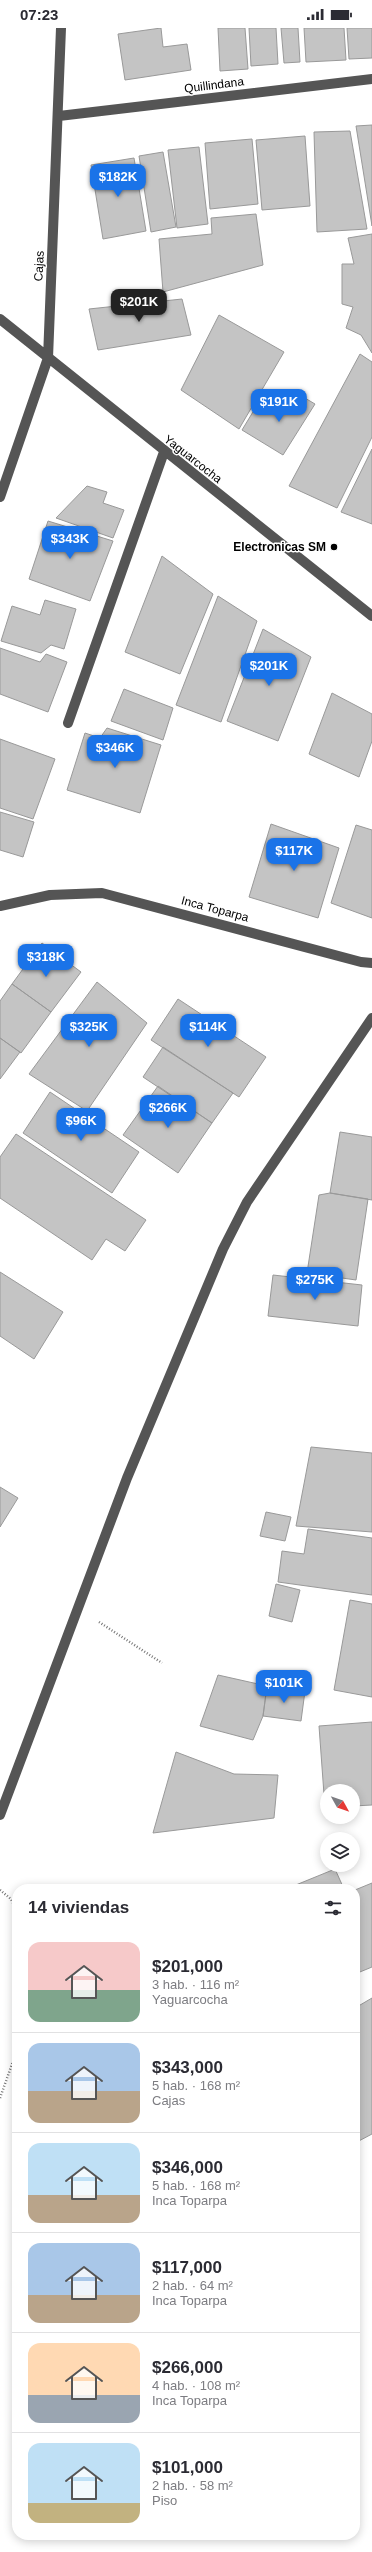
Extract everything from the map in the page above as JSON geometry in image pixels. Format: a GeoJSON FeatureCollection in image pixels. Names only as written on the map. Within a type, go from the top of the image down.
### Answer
{"type":"FeatureCollection","features":[{"type":"Feature","properties":{"kind":"street","name":"Cajas"},"geometry":{"type":"LineString","coordinates":[[0,497],[48,358],[59,116],[61,28]]}},
{"type":"Feature","properties":{"kind":"street","name":"Quillindana"},"geometry":{"type":"LineString","coordinates":[[59,116],[372,79]]}},
{"type":"Feature","properties":{"kind":"street","name":"Yaguarcocha"},"geometry":{"type":"LineString","coordinates":[[0,319],[164,452],[372,616]]}},
{"type":"Feature","properties":{"kind":"street"},"geometry":{"type":"LineString","coordinates":[[68,722],[164,452]]}},
{"type":"Feature","properties":{"kind":"street","name":"Inca Toparpa"},"geometry":{"type":"LineString","coordinates":[[0,906],[50,895],[102,893],[361,962],[372,963]]}},
{"type":"Feature","properties":{"kind":"street"},"geometry":{"type":"LineString","coordinates":[[0,1815],[127,1478],[223,1249],[247,1202],[372,1018]]}},
{"type":"Feature","properties":{"kind":"path"},"geometry":{"type":"LineString","coordinates":[[76,1611],[99,1622],[162,1663]]}},
{"type":"Feature","properties":{"kind":"path"},"geometry":{"type":"LineString","coordinates":[[0,1890],[12,1902]]}},
{"type":"Feature","properties":{"kind":"path"},"geometry":{"type":"LineString","coordinates":[[0,2098],[12,2064]]}},
{"type":"Feature","properties":{"kind":"building"},"geometry":{"type":"Polygon","coordinates":[[[161,28],[163,47],[187,44],[191,70],[125,80],[118,34],[161,28]]]}},
{"type":"Feature","properties":{"kind":"building"},"geometry":{"type":"Polygon","coordinates":[[[218,28],[245,28],[248,69],[220,71],[218,28]]]}},
{"type":"Feature","properties":{"kind":"building"},"geometry":{"type":"Polygon","coordinates":[[[249,28],[276,28],[278,64],[251,66],[249,28]]]}},
{"type":"Feature","properties":{"kind":"building"},"geometry":{"type":"Polygon","coordinates":[[[281,28],[298,28],[300,62],[284,63],[281,28]]]}},
{"type":"Feature","properties":{"kind":"building"},"geometry":{"type":"Polygon","coordinates":[[[304,28],[344,28],[346,60],[306,62],[304,28]]]}},
{"type":"Feature","properties":{"kind":"building"},"geometry":{"type":"Polygon","coordinates":[[[347,28],[372,28],[372,58],[349,59],[347,28]]]}},
{"type":"Feature","properties":{"kind":"building"},"geometry":{"type":"Polygon","coordinates":[[[372,125],[372,226],[356,126],[372,125]]]}},
{"type":"Feature","properties":{"kind":"building"},"geometry":{"type":"Polygon","coordinates":[[[350,131],[367,229],[317,232],[314,132],[350,131]]]}},
{"type":"Feature","properties":{"kind":"building"},"geometry":{"type":"Polygon","coordinates":[[[305,136],[310,206],[262,210],[256,140],[305,136]]]}},
{"type":"Feature","properties":{"kind":"building"},"geometry":{"type":"Polygon","coordinates":[[[252,139],[258,204],[210,209],[205,143],[252,139]]]}},
{"type":"Feature","properties":{"kind":"building"},"geometry":{"type":"Polygon","coordinates":[[[199,147],[208,224],[177,228],[168,150],[199,147]]]}},
{"type":"Feature","properties":{"kind":"building"},"geometry":{"type":"Polygon","coordinates":[[[163,152],[176,227],[151,232],[139,156],[163,152]]]}},
{"type":"Feature","properties":{"kind":"building"},"geometry":{"type":"Polygon","coordinates":[[[134,158],[146,231],[103,239],[91,165],[134,158]]]}},
{"type":"Feature","properties":{"kind":"building"},"geometry":{"type":"Polygon","coordinates":[[[256,214],[263,265],[163,292],[159,239],[212,234],[211,218],[256,214]]]}},
{"type":"Feature","properties":{"kind":"building"},"geometry":{"type":"Polygon","coordinates":[[[372,234],[372,353],[361,335],[346,328],[353,307],[342,304],[342,264],[354,264],[348,238],[372,234]]]}},
{"type":"Feature","properties":{"kind":"building"},"geometry":{"type":"Polygon","coordinates":[[[182,299],[191,335],[98,350],[89,309],[182,299]]]}},
{"type":"Feature","properties":{"kind":"building"},"geometry":{"type":"Polygon","coordinates":[[[219,315],[284,352],[239,429],[181,390],[219,315]]]}},
{"type":"Feature","properties":{"kind":"building"},"geometry":{"type":"Polygon","coordinates":[[[360,354],[372,362],[372,437],[337,508],[289,486],[360,354]]]}},
{"type":"Feature","properties":{"kind":"building"},"geometry":{"type":"Polygon","coordinates":[[[293,391],[315,404],[283,455],[242,430],[259,402],[278,415],[293,391]]]}},
{"type":"Feature","properties":{"kind":"building"},"geometry":{"type":"Polygon","coordinates":[[[372,449],[372,524],[341,512],[372,449]]]}},
{"type":"Feature","properties":{"kind":"building"},"geometry":{"type":"Polygon","coordinates":[[[87,486],[107,492],[103,503],[124,510],[113,538],[56,518],[87,486]]]}},
{"type":"Feature","properties":{"kind":"building"},"geometry":{"type":"Polygon","coordinates":[[[48,521],[113,541],[90,601],[29,579],[48,521]]]}},
{"type":"Feature","properties":{"kind":"building"},"geometry":{"type":"Polygon","coordinates":[[[162,556],[213,594],[180,674],[125,652],[162,556]]]}},
{"type":"Feature","properties":{"kind":"building"},"geometry":{"type":"Polygon","coordinates":[[[218,596],[257,621],[221,722],[176,705],[218,596]]]}},
{"type":"Feature","properties":{"kind":"building"},"geometry":{"type":"Polygon","coordinates":[[[45,600],[76,609],[64,649],[51,645],[41,653],[1,641],[12,606],[40,615],[45,600]]]}},
{"type":"Feature","properties":{"kind":"building"},"geometry":{"type":"Polygon","coordinates":[[[263,629],[311,657],[278,741],[227,721],[263,629]]]}},
{"type":"Feature","properties":{"kind":"building"},"geometry":{"type":"Polygon","coordinates":[[[0,648],[40,662],[46,654],[67,662],[48,712],[0,694],[0,648]]]}},
{"type":"Feature","properties":{"kind":"building"},"geometry":{"type":"Polygon","coordinates":[[[124,689],[173,708],[163,740],[111,721],[124,689]]]}},
{"type":"Feature","properties":{"kind":"building"},"geometry":{"type":"Polygon","coordinates":[[[332,693],[372,714],[372,741],[359,777],[309,754],[332,693]]]}},
{"type":"Feature","properties":{"kind":"building"},"geometry":{"type":"Polygon","coordinates":[[[107,728],[161,745],[140,813],[67,790],[85,733],[100,738],[107,728]]]}},
{"type":"Feature","properties":{"kind":"building"},"geometry":{"type":"Polygon","coordinates":[[[0,739],[55,759],[33,819],[0,808],[0,739]]]}},
{"type":"Feature","properties":{"kind":"building"},"geometry":{"type":"Polygon","coordinates":[[[0,812],[34,822],[23,857],[0,850],[0,812]]]}},
{"type":"Feature","properties":{"kind":"building"},"geometry":{"type":"Polygon","coordinates":[[[271,824],[339,848],[318,918],[249,897],[271,824]]]}},
{"type":"Feature","properties":{"kind":"building"},"geometry":{"type":"Polygon","coordinates":[[[356,825],[372,830],[372,918],[331,903],[356,825]]]}},
{"type":"Feature","properties":{"kind":"building"},"geometry":{"type":"Polygon","coordinates":[[[42,943],[81,972],[51,1012],[12,984],[42,943]]]}},
{"type":"Feature","properties":{"kind":"building"},"geometry":{"type":"Polygon","coordinates":[[[97,982],[147,1023],[87,1111],[29,1074],[97,982]]]}},
{"type":"Feature","properties":{"kind":"building"},"geometry":{"type":"Polygon","coordinates":[[[12,984],[51,1012],[21,1053],[0,1038],[0,1001],[12,984]]]}},
{"type":"Feature","properties":{"kind":"building"},"geometry":{"type":"Polygon","coordinates":[[[178,999],[266,1057],[239,1097],[151,1040],[178,999]]]}},
{"type":"Feature","properties":{"kind":"building"},"geometry":{"type":"Polygon","coordinates":[[[0,1038],[20,1052],[0,1079],[0,1038]]]}},
{"type":"Feature","properties":{"kind":"building"},"geometry":{"type":"Polygon","coordinates":[[[163,1047],[233,1093],[212,1123],[143,1077],[163,1047]]]}},
{"type":"Feature","properties":{"kind":"building"},"geometry":{"type":"Polygon","coordinates":[[[158,1086],[212,1123],[178,1173],[123,1135],[158,1086]]]}},
{"type":"Feature","properties":{"kind":"building"},"geometry":{"type":"Polygon","coordinates":[[[50,1092],[139,1152],[112,1193],[23,1133],[50,1092]]]}},
{"type":"Feature","properties":{"kind":"building"},"geometry":{"type":"Polygon","coordinates":[[[340,1132],[372,1137],[372,1200],[330,1193],[340,1132]]]}},
{"type":"Feature","properties":{"kind":"building"},"geometry":{"type":"Polygon","coordinates":[[[16,1134],[146,1220],[125,1251],[106,1239],[92,1260],[0,1198],[0,1157],[16,1134]]]}},
{"type":"Feature","properties":{"kind":"building"},"geometry":{"type":"Polygon","coordinates":[[[330,1193],[368,1199],[356,1280],[307,1273],[319,1195],[330,1193]]]}},
{"type":"Feature","properties":{"kind":"building"},"geometry":{"type":"Polygon","coordinates":[[[0,1272],[63,1312],[34,1359],[0,1336],[0,1272]]]}},
{"type":"Feature","properties":{"kind":"building"},"geometry":{"type":"Polygon","coordinates":[[[273,1275],[362,1285],[358,1326],[268,1316],[273,1275]]]}},
{"type":"Feature","properties":{"kind":"building"},"geometry":{"type":"Polygon","coordinates":[[[311,1447],[372,1453],[372,1532],[296,1526],[311,1447]]]}},
{"type":"Feature","properties":{"kind":"building"},"geometry":{"type":"Polygon","coordinates":[[[0,1487],[18,1498],[0,1527],[0,1487]]]}},
{"type":"Feature","properties":{"kind":"building"},"geometry":{"type":"Polygon","coordinates":[[[266,1512],[291,1517],[285,1541],[260,1536],[266,1512]]]}},
{"type":"Feature","properties":{"kind":"building"},"geometry":{"type":"Polygon","coordinates":[[[308,1529],[372,1538],[372,1595],[278,1582],[282,1551],[304,1554],[308,1529]]]}},
{"type":"Feature","properties":{"kind":"building"},"geometry":{"type":"Polygon","coordinates":[[[276,1584],[300,1590],[292,1622],[269,1616],[276,1584]]]}},
{"type":"Feature","properties":{"kind":"building"},"geometry":{"type":"Polygon","coordinates":[[[350,1600],[372,1604],[372,1697],[334,1690],[350,1600]]]}},
{"type":"Feature","properties":{"kind":"building"},"geometry":{"type":"Polygon","coordinates":[[[218,1675],[267,1686],[263,1716],[253,1740],[200,1726],[218,1675]]]}},
{"type":"Feature","properties":{"kind":"building"},"geometry":{"type":"Polygon","coordinates":[[[267,1686],[305,1691],[301,1721],[263,1716],[267,1686]]]}},
{"type":"Feature","properties":{"kind":"building"},"geometry":{"type":"Polygon","coordinates":[[[372,1722],[372,1805],[360,1806],[360,1784],[323,1784],[319,1726],[372,1722]]]}},
{"type":"Feature","properties":{"kind":"building"},"geometry":{"type":"Polygon","coordinates":[[[176,1752],[234,1774],[278,1775],[274,1818],[153,1833],[176,1752]]]}},
{"type":"Feature","properties":{"kind":"building"},"geometry":{"type":"Polygon","coordinates":[[[328,1872],[336,1872],[342,1884],[298,1884],[328,1872]]]}},
{"type":"Feature","properties":{"kind":"building"},"geometry":{"type":"Polygon","coordinates":[[[372,1883],[372,1967],[360,1972],[360,1888],[372,1883]]]}},
{"type":"Feature","properties":{"kind":"building"},"geometry":{"type":"Polygon","coordinates":[[[372,1998],[372,2134],[360,2140],[360,2005],[372,1998]]]}},
{"type":"Feature","properties":{"kind":"place","name":"Electronicas SM"},"geometry":{"type":"Point","coordinates":[334,547]}}]}
